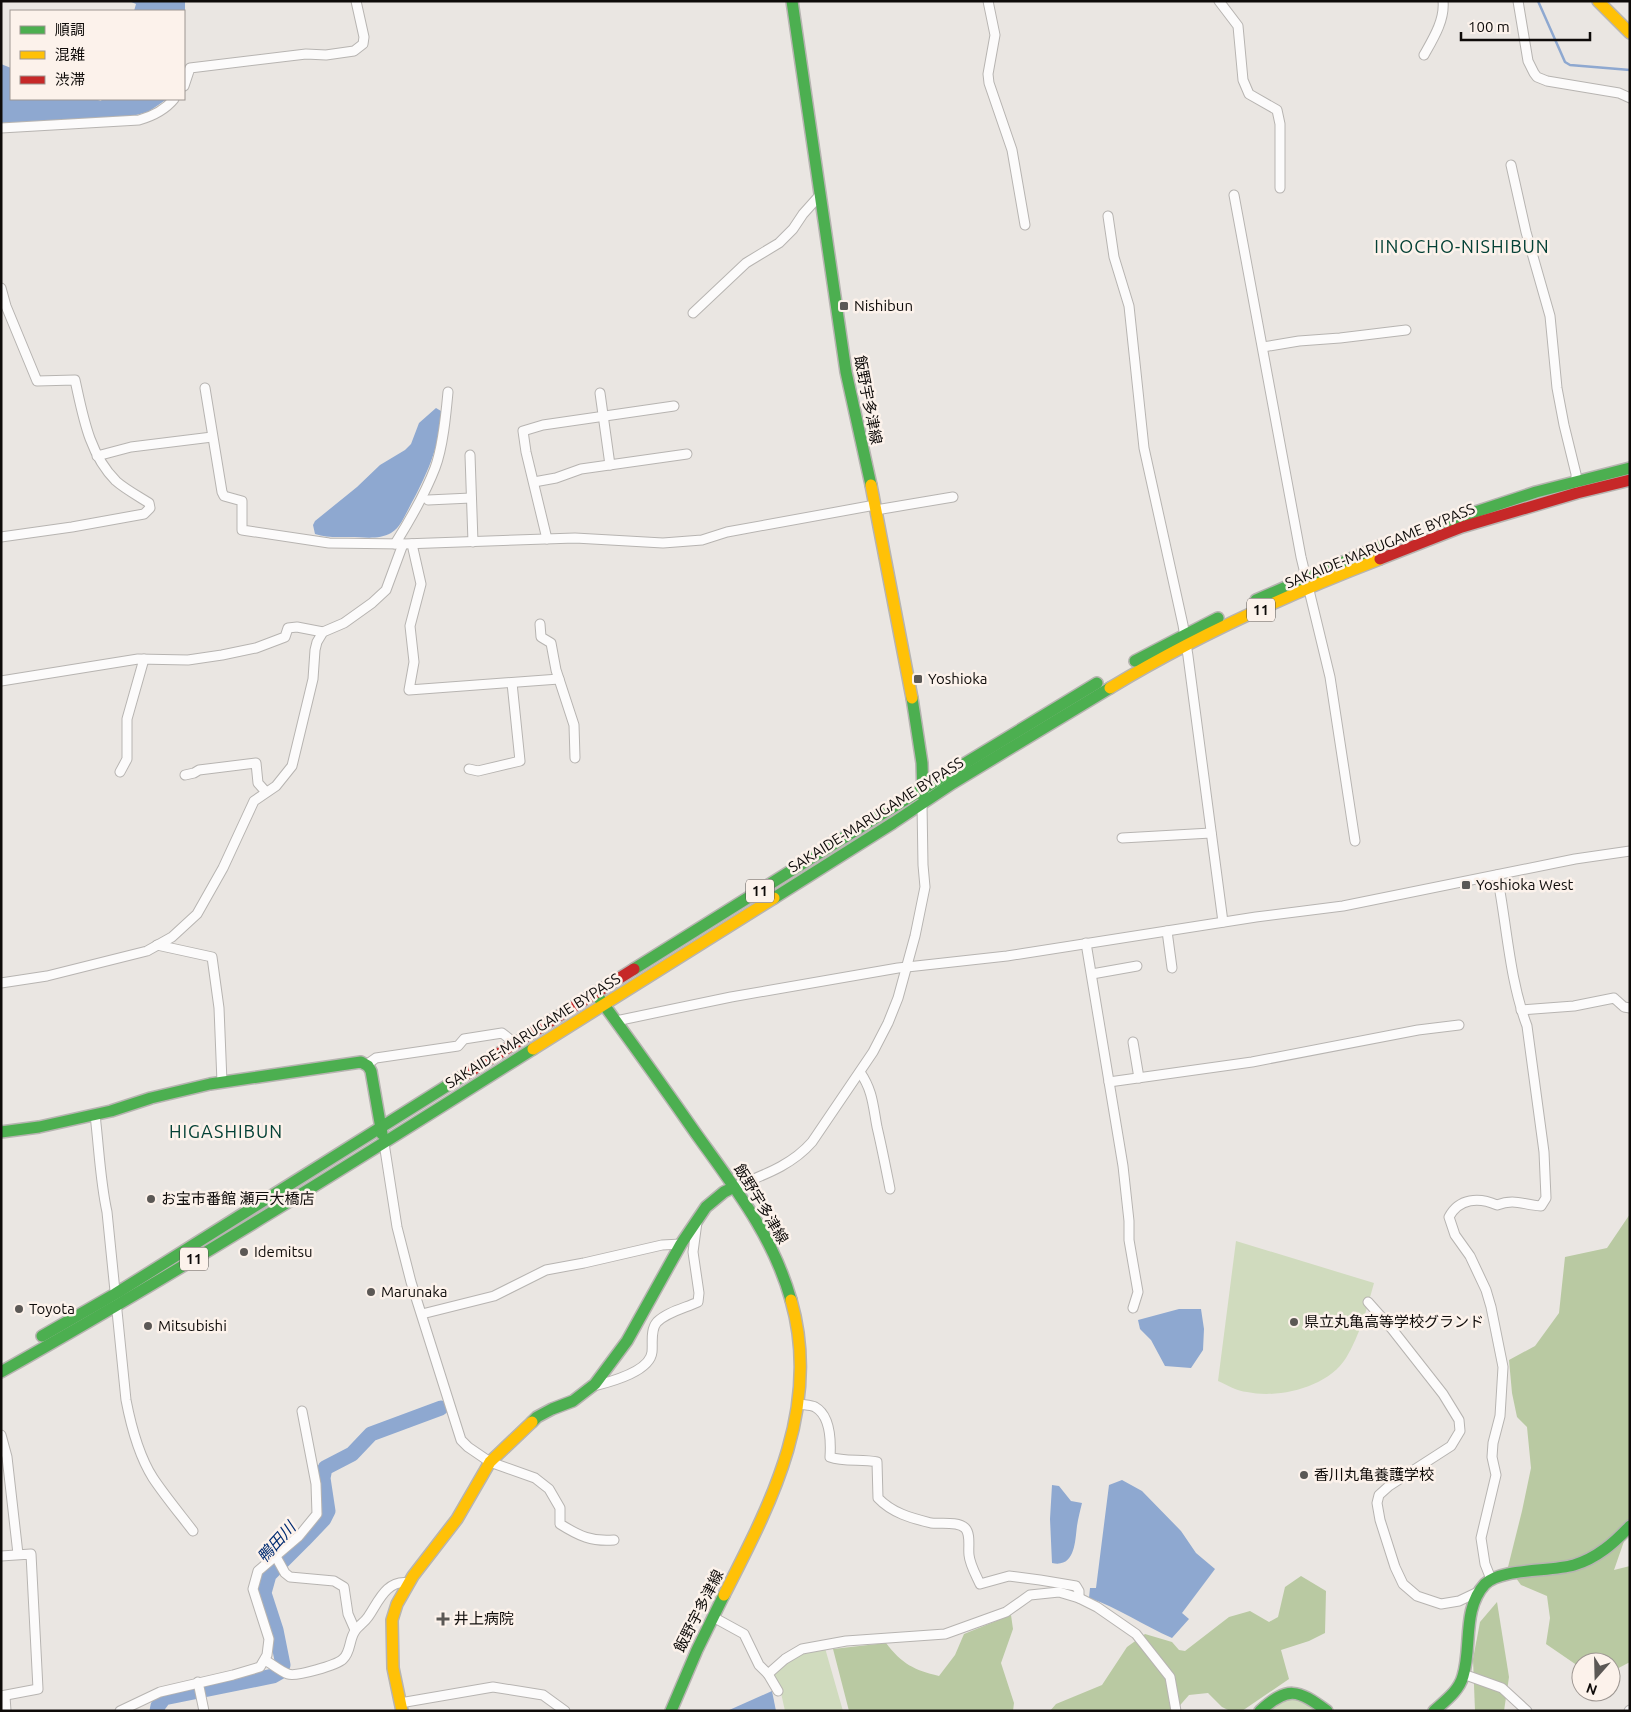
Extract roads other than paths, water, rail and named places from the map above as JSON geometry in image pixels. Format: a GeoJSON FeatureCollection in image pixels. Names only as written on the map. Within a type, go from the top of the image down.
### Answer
{"type":"FeatureCollection","features":[{"type":"Feature","properties":{"kind":"main road","name":"飯野宇多津線"},"geometry":{"type":"LineString","coordinates":[[792,1],[846,372],[876,508],[912,697],[922,763],[924,788],[922,804]]}},
{"type":"Feature","properties":{"kind":"main road"},"geometry":{"type":"LineString","coordinates":[[1598,1],[1630,33]]}},
{"type":"Feature","properties":{"kind":"main road","name":"SAKAIDE-MARUGAME BYPASS"},"geometry":{"type":"LineString","coordinates":[[1430,527],[1497,504],[1575,481],[1630,468]]}},
{"type":"Feature","properties":{"kind":"main road","name":"SAKAIDE-MARUGAME BYPASS"},"geometry":{"type":"LineString","coordinates":[[1,1372],[116,1307],[384,1143],[922,804],[1146,666],[1221,628],[1387,555],[1462,527],[1630,480]]}},
{"type":"Feature","properties":{"kind":"main road","name":"SAKAIDE-MARUGAME BYPASS"},"geometry":{"type":"LineString","coordinates":[[1,1360],[115,1294],[516,1044],[799,862],[1146,654],[1184,634],[1306,577],[1393,541]]}},
{"type":"Feature","properties":{"kind":"main road","name":"飯野宇多津線"},"geometry":{"type":"LineString","coordinates":[[596,994],[734,1187],[762,1231],[783,1274],[798,1335],[799,1404],[794,1432],[782,1469],[772,1496],[683,1680],[671,1711]]}},
{"type":"Feature","properties":{"kind":"main road"},"geometry":{"type":"LineString","coordinates":[[1,1132],[39,1127],[95,1115],[183,1090],[222,1082],[361,1062],[371,1071],[384,1143]]}},
{"type":"Feature","properties":{"kind":"main road"},"geometry":{"type":"LineString","coordinates":[[401,1707],[393,1668],[392,1620],[397,1604],[409,1582],[456,1519],[490,1462],[537,1417],[573,1401],[595,1384],[611,1365],[681,1244],[706,1207],[724,1192],[734,1187]]}},
{"type":"Feature","properties":{"kind":"main road"},"geometry":{"type":"LineString","coordinates":[[1434,1711],[1458,1686],[1463,1674],[1466,1644],[1474,1602],[1480,1591],[1491,1579],[1506,1574],[1576,1566],[1596,1557],[1630,1526]]}},
{"type":"Feature","properties":{"kind":"main road"},"geometry":{"type":"LineString","coordinates":[[1260,1711],[1282,1694],[1300,1695],[1327,1711]]}},
{"type":"Feature","properties":{"kind":"street"},"geometry":{"type":"LineString","coordinates":[[185,83],[190,68],[306,54],[326,55],[354,51],[363,44],[364,37],[356,1]]}},
{"type":"Feature","properties":{"kind":"street"},"geometry":{"type":"LineString","coordinates":[[988,1],[995,35],[988,74],[1012,150],[1025,225]]}},
{"type":"Feature","properties":{"kind":"street"},"geometry":{"type":"LineString","coordinates":[[1219,1],[1238,26],[1243,80],[1249,94],[1277,110],[1280,124],[1280,188]]}},
{"type":"Feature","properties":{"kind":"street"},"geometry":{"type":"LineString","coordinates":[[1424,55],[1436,33],[1444,7],[1443,1]]}},
{"type":"Feature","properties":{"kind":"street"},"geometry":{"type":"LineString","coordinates":[[1518,1],[1528,61],[1531,69],[1537,76],[1558,84],[1619,93],[1630,98]]}},
{"type":"Feature","properties":{"kind":"street"},"geometry":{"type":"LineString","coordinates":[[2,128],[139,120],[161,111],[173,100]]}},
{"type":"Feature","properties":{"kind":"street"},"geometry":{"type":"LineString","coordinates":[[1511,165],[1526,232],[1550,316],[1557,388],[1576,474],[1577,496]]}},
{"type":"Feature","properties":{"kind":"street"},"geometry":{"type":"LineString","coordinates":[[693,313],[746,263],[779,243],[793,229],[820,195]]}},
{"type":"Feature","properties":{"kind":"street"},"geometry":{"type":"LineString","coordinates":[[1234,195],[1306,577],[1330,677],[1355,841]]}},
{"type":"Feature","properties":{"kind":"street"},"geometry":{"type":"LineString","coordinates":[[1108,216],[1114,257],[1129,306],[1144,448],[1184,634],[1222,922]]}},
{"type":"Feature","properties":{"kind":"street"},"geometry":{"type":"LineString","coordinates":[[1,288],[6,306],[37,382],[75,380],[86,430],[97,456],[116,481],[149,502],[150,508],[144,514],[1,537]]}},
{"type":"Feature","properties":{"kind":"street"},"geometry":{"type":"LineString","coordinates":[[1263,347],[1299,341],[1406,330]]}},
{"type":"Feature","properties":{"kind":"street"},"geometry":{"type":"LineString","coordinates":[[205,388],[222,492],[224,496],[242,501],[242,530],[329,543],[403,544],[575,538],[663,543],[702,540],[727,532],[953,497]]}},
{"type":"Feature","properties":{"kind":"street"},"geometry":{"type":"LineString","coordinates":[[1,681],[144,659],[188,660],[256,648],[285,637],[288,628],[297,627],[323,632],[344,623],[372,603],[386,590],[403,544],[403,532],[435,467],[446,413],[448,392]]}},
{"type":"Feature","properties":{"kind":"street"},"geometry":{"type":"LineString","coordinates":[[600,393],[610,465]]}},
{"type":"Feature","properties":{"kind":"street"},"geometry":{"type":"LineString","coordinates":[[547,539],[523,431],[543,425],[674,406]]}},
{"type":"Feature","properties":{"kind":"street"},"geometry":{"type":"LineString","coordinates":[[97,456],[131,448],[212,437]]}},
{"type":"Feature","properties":{"kind":"street"},"geometry":{"type":"LineString","coordinates":[[534,482],[556,478],[581,469],[686,454]]}},
{"type":"Feature","properties":{"kind":"street"},"geometry":{"type":"LineString","coordinates":[[470,455],[473,542]]}},
{"type":"Feature","properties":{"kind":"street"},"geometry":{"type":"LineString","coordinates":[[428,500],[472,498]]}},
{"type":"Feature","properties":{"kind":"street"},"geometry":{"type":"LineString","coordinates":[[403,544],[421,584],[410,626],[414,662],[409,690],[559,679]]}},
{"type":"Feature","properties":{"kind":"street"},"geometry":{"type":"LineString","coordinates":[[540,624],[541,637],[550,643],[574,725],[575,758]]}},
{"type":"Feature","properties":{"kind":"street"},"geometry":{"type":"LineString","coordinates":[[1,984],[47,976],[147,951],[172,937],[197,914],[223,868],[254,801],[283,779],[292,766],[313,679],[314,650],[323,632]]}},
{"type":"Feature","properties":{"kind":"street"},"geometry":{"type":"LineString","coordinates":[[120,772],[127,758],[127,719],[144,659]]}},
{"type":"Feature","properties":{"kind":"street"},"geometry":{"type":"LineString","coordinates":[[469,769],[478,771],[520,761],[512,682]]}},
{"type":"Feature","properties":{"kind":"street"},"geometry":{"type":"LineString","coordinates":[[185,775],[198,770],[256,763],[258,783],[266,792]]}},
{"type":"Feature","properties":{"kind":"street"},"geometry":{"type":"LineString","coordinates":[[734,1187],[770,1173],[794,1160],[804,1152],[873,1052],[893,1014],[915,936],[925,887],[922,804]]}},
{"type":"Feature","properties":{"kind":"street"},"geometry":{"type":"LineString","coordinates":[[1122,838],[1211,832]]}},
{"type":"Feature","properties":{"kind":"street"},"geometry":{"type":"LineString","coordinates":[[616,1021],[740,995],[905,967],[1007,956],[1222,922],[1342,906],[1575,859],[1630,851]]}},
{"type":"Feature","properties":{"kind":"street"},"geometry":{"type":"LineString","coordinates":[[799,862],[808,876]]}},
{"type":"Feature","properties":{"kind":"street"},"geometry":{"type":"LineString","coordinates":[[1491,1579],[1485,1564],[1481,1538],[1496,1476],[1492,1456],[1500,1416],[1503,1367],[1486,1290],[1470,1256],[1455,1235],[1449,1217],[1454,1208],[1465,1202],[1487,1201],[1497,1205],[1516,1201],[1541,1206],[1546,1198],[1544,1152],[1527,1026],[1521,1010],[1508,948],[1497,875]]}},
{"type":"Feature","properties":{"kind":"street"},"geometry":{"type":"LineString","coordinates":[[1167,931],[1172,968]]}},
{"type":"Feature","properties":{"kind":"street"},"geometry":{"type":"LineString","coordinates":[[1086,943],[1110,1082],[1130,1221],[1129,1240],[1138,1292],[1133,1308]]}},
{"type":"Feature","properties":{"kind":"street"},"geometry":{"type":"LineString","coordinates":[[157,945],[212,956],[219,1008],[222,1082]]}},
{"type":"Feature","properties":{"kind":"street"},"geometry":{"type":"LineString","coordinates":[[1092,974],[1137,966]]}},
{"type":"Feature","properties":{"kind":"street"},"geometry":{"type":"LineString","coordinates":[[1521,1010],[1562,1008],[1614,998],[1624,1007],[1630,1008]]}},
{"type":"Feature","properties":{"kind":"street"},"geometry":{"type":"LineString","coordinates":[[1110,1082],[1252,1062],[1418,1030],[1459,1025]]}},
{"type":"Feature","properties":{"kind":"street"},"geometry":{"type":"LineString","coordinates":[[366,1065],[376,1058],[458,1046],[464,1039],[502,1033],[516,1044]]}},
{"type":"Feature","properties":{"kind":"street"},"geometry":{"type":"LineString","coordinates":[[1134,1042],[1139,1078]]}},
{"type":"Feature","properties":{"kind":"street"},"geometry":{"type":"LineString","coordinates":[[860,1072],[867,1082],[872,1095],[890,1189]]}},
{"type":"Feature","properties":{"kind":"street"},"geometry":{"type":"LineString","coordinates":[[95,1115],[126,1400],[134,1434],[152,1477],[193,1531]]}},
{"type":"Feature","properties":{"kind":"street"},"geometry":{"type":"LineString","coordinates":[[384,1143],[397,1227],[411,1282],[461,1440],[490,1462],[535,1478],[549,1489],[560,1508],[560,1524],[578,1536],[614,1540]]}},
{"type":"Feature","properties":{"kind":"street"},"geometry":{"type":"LineString","coordinates":[[595,1384],[598,1385],[625,1378],[643,1365],[652,1354],[652,1334],[655,1324],[665,1316],[698,1302],[699,1293],[693,1252],[697,1222]]}},
{"type":"Feature","properties":{"kind":"street"},"geometry":{"type":"LineString","coordinates":[[422,1314],[494,1296],[546,1270],[662,1245],[681,1244]]}},
{"type":"Feature","properties":{"kind":"street"},"geometry":{"type":"LineString","coordinates":[[1368,1302],[1392,1329],[1437,1387],[1459,1420],[1460,1431],[1451,1446],[1389,1486],[1379,1495],[1377,1503],[1380,1520],[1395,1567],[1403,1584],[1417,1596],[1441,1604],[1459,1601],[1480,1591]]}},
{"type":"Feature","properties":{"kind":"street"},"geometry":{"type":"LineString","coordinates":[[799,1404],[815,1407],[823,1415],[828,1428],[830,1457],[837,1460],[863,1459],[877,1462],[878,1498],[887,1507],[897,1513],[932,1523],[964,1527],[968,1532],[969,1557],[980,1584],[1009,1576],[1040,1580],[1076,1586],[1079,1591],[1079,1598]]}},
{"type":"Feature","properties":{"kind":"street"},"geometry":{"type":"LineString","coordinates":[[120,1711],[160,1692],[260,1668],[267,1655],[270,1639],[253,1589],[258,1571],[298,1536],[317,1514],[316,1484],[302,1411]]}},
{"type":"Feature","properties":{"kind":"street"},"geometry":{"type":"LineString","coordinates":[[1,1435],[7,1457],[18,1554]]}},
{"type":"Feature","properties":{"kind":"street"},"geometry":{"type":"LineString","coordinates":[[1,1556],[31,1554],[38,1689],[3,1696],[6,1711]]}},
{"type":"Feature","properties":{"kind":"street"},"geometry":{"type":"LineString","coordinates":[[275,1555],[285,1573],[290,1577],[334,1581],[344,1587],[348,1614],[355,1630]]}},
{"type":"Feature","properties":{"kind":"street"},"geometry":{"type":"LineString","coordinates":[[264,1660],[289,1674],[299,1674],[338,1663],[349,1651],[355,1630],[362,1625],[380,1595],[394,1584],[409,1582]]}},
{"type":"Feature","properties":{"kind":"street"},"geometry":{"type":"LineString","coordinates":[[768,1674],[785,1659],[802,1649],[846,1641],[945,1634],[1006,1612],[1030,1596],[1059,1592],[1079,1598],[1136,1634],[1170,1677],[1176,1711]]}},
{"type":"Feature","properties":{"kind":"street"},"geometry":{"type":"LineString","coordinates":[[713,1617],[744,1634],[759,1664],[768,1674],[778,1691]]}},
{"type":"Feature","properties":{"kind":"street"},"geometry":{"type":"LineString","coordinates":[[1463,1674],[1502,1688],[1527,1711]]}},
{"type":"Feature","properties":{"kind":"street"},"geometry":{"type":"LineString","coordinates":[[198,1682],[204,1711]]}},
{"type":"Feature","properties":{"kind":"street"},"geometry":{"type":"LineString","coordinates":[[401,1707],[493,1687],[544,1695],[565,1711]]}},
{"type":"Feature","properties":{"kind":"water"},"geometry":{"type":"Polygon","coordinates":[[[129,1],[185,1],[185,10],[134,10],[136,4],[129,1]]]}},
{"type":"Feature","properties":{"kind":"water"},"geometry":{"type":"Polygon","coordinates":[[[1,64],[10,68],[10,100],[166,100],[148,112],[132,116],[1,123],[1,64]]]}},
{"type":"Feature","properties":{"kind":"water"},"geometry":{"type":"Polygon","coordinates":[[[436,408],[441,411],[435,449],[421,485],[397,528],[391,533],[376,537],[332,537],[315,534],[313,525],[315,521],[357,487],[380,465],[405,450],[411,444],[419,423],[436,408]]]}},
{"type":"Feature","properties":{"kind":"water"},"geometry":{"type":"Polygon","coordinates":[[[1179,1309],[1201,1309],[1204,1329],[1203,1350],[1191,1368],[1165,1366],[1151,1340],[1140,1329],[1138,1320],[1179,1309]]]}},
{"type":"Feature","properties":{"kind":"water"},"geometry":{"type":"Polygon","coordinates":[[[1122,1480],[1142,1491],[1181,1531],[1196,1553],[1215,1569],[1182,1613],[1189,1619],[1172,1638],[1089,1598],[1090,1588],[1096,1588],[1109,1485],[1122,1480]]]}},
{"type":"Feature","properties":{"kind":"water"},"geometry":{"type":"Polygon","coordinates":[[[1052,1485],[1059,1486],[1071,1501],[1082,1503],[1072,1552],[1065,1562],[1060,1564],[1052,1563],[1050,1519],[1052,1485]]]}},
{"type":"Feature","properties":{"kind":"water"},"geometry":{"type":"Polygon","coordinates":[[[772,1691],[776,1711],[727,1711],[772,1691]]]}},
{"type":"Feature","properties":{"kind":"waterway"},"geometry":{"type":"LineString","coordinates":[[1538,1],[1565,62],[1570,65],[1630,70]]}},
{"type":"Feature","properties":{"kind":"waterway","name":"鴨田川"},"geometry":{"type":"LineString","coordinates":[[157,1711],[164,1698],[273,1676],[280,1672],[283,1665],[276,1630],[264,1593],[269,1575],[324,1519],[328,1511],[323,1478],[325,1468],[352,1454],[371,1434],[441,1408]]}},
{"type":"Feature","properties":{"kind":"place","name":"Nishibun"},"geometry":{"type":"Point","coordinates":[844,306]}},
{"type":"Feature","properties":{"kind":"place","name":"Yoshioka"},"geometry":{"type":"Point","coordinates":[918,679]}},
{"type":"Feature","properties":{"kind":"place","name":"Yoshioka West"},"geometry":{"type":"Point","coordinates":[1466,885]}},
{"type":"Feature","properties":{"kind":"place","name":"お宝市番館 瀬戸大橋店"},"geometry":{"type":"Point","coordinates":[151,1199]}},
{"type":"Feature","properties":{"kind":"place","name":"Idemitsu"},"geometry":{"type":"Point","coordinates":[244,1252]}},
{"type":"Feature","properties":{"kind":"place","name":"Marunaka"},"geometry":{"type":"Point","coordinates":[371,1292]}},
{"type":"Feature","properties":{"kind":"place","name":"Toyota"},"geometry":{"type":"Point","coordinates":[19,1309]}},
{"type":"Feature","properties":{"kind":"place","name":"県立丸亀高等学校グランド"},"geometry":{"type":"Point","coordinates":[1294,1322]}},
{"type":"Feature","properties":{"kind":"place","name":"Mitsubishi"},"geometry":{"type":"Point","coordinates":[148,1326]}},
{"type":"Feature","properties":{"kind":"place","name":"香川丸亀養護学校"},"geometry":{"type":"Point","coordinates":[1304,1475]}},
{"type":"Feature","properties":{"kind":"place","name":"井上病院"},"geometry":{"type":"Point","coordinates":[443,1619]}},
{"type":"Feature","properties":{"kind":"district","name":"IINOCHO-NISHIBUN"},"geometry":{"type":"Point","coordinates":[1462,247]}},
{"type":"Feature","properties":{"kind":"district","name":"HIGASHIBUN"},"geometry":{"type":"Point","coordinates":[226,1132]}}]}
